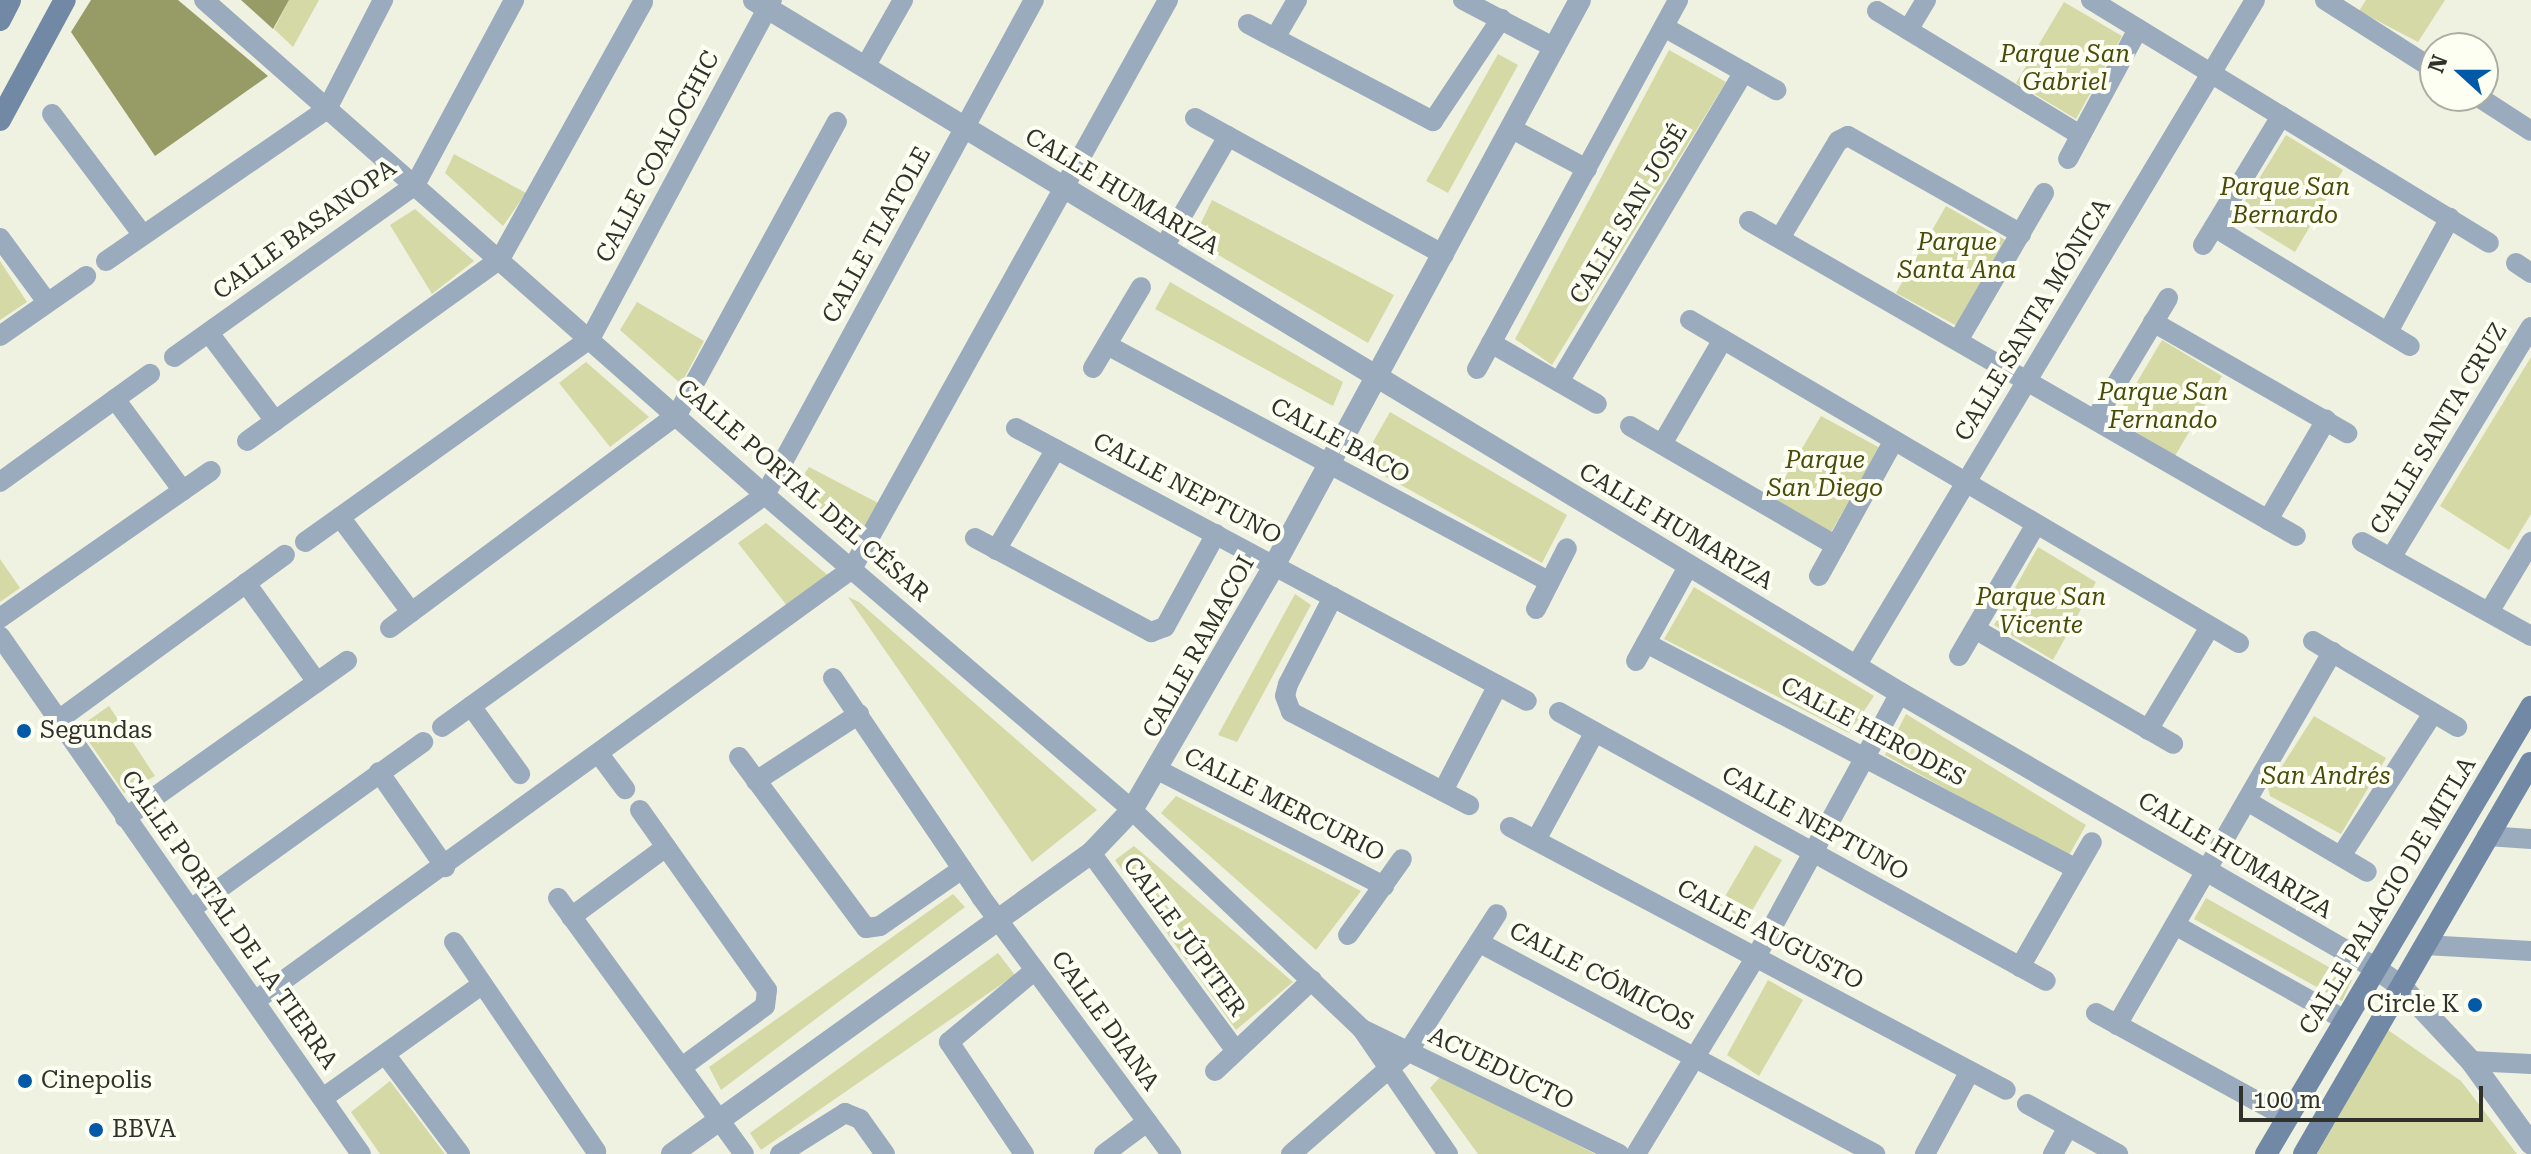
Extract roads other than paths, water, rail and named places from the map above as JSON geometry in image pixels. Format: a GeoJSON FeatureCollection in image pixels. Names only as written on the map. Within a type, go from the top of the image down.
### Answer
{"type":"FeatureCollection","features":[{"type":"Feature","properties":{"kind":"main road"},"geometry":{"type":"LineString","coordinates":[[0,20],[10,0]]}},
{"type":"Feature","properties":{"kind":"main road"},"geometry":{"type":"LineString","coordinates":[[0,120],[65,0]]}},
{"type":"Feature","properties":{"kind":"main road","name":"CALLE PALACIO DE MITLA"},"geometry":{"type":"LineString","coordinates":[[2266,1154],[2531,707]]}},
{"type":"Feature","properties":{"kind":"main road"},"geometry":{"type":"LineString","coordinates":[[2304,1154],[2531,763]]}},
{"type":"Feature","properties":{"kind":"street","name":"CALLE PORTAL DEL CÉSAR"},"geometry":{"type":"LineString","coordinates":[[204,0],[765,495],[1132,810],[1362,1029]]}},
{"type":"Feature","properties":{"kind":"street"},"geometry":{"type":"LineString","coordinates":[[106,261],[327,109],[383,0]]}},
{"type":"Feature","properties":{"kind":"street","name":"CALLE BASANOPA"},"geometry":{"type":"LineString","coordinates":[[174,357],[415,185],[514,0]]}},
{"type":"Feature","properties":{"kind":"street"},"geometry":{"type":"LineString","coordinates":[[865,67],[903,0]]}},
{"type":"Feature","properties":{"kind":"street","name":"CALLE TLATOLE"},"geometry":{"type":"LineString","coordinates":[[765,495],[1034,0]]}},
{"type":"Feature","properties":{"kind":"street"},"geometry":{"type":"LineString","coordinates":[[255,1001],[445,867],[852,569],[1168,0]]}},
{"type":"Feature","properties":{"kind":"street"},"geometry":{"type":"LineString","coordinates":[[1275,38],[1297,0]]}},
{"type":"Feature","properties":{"kind":"street"},"geometry":{"type":"LineString","coordinates":[[1463,0],[1555,48]]}},
{"type":"Feature","properties":{"kind":"street","name":"CALLE RAMACOI"},"geometry":{"type":"LineString","coordinates":[[672,1154],[1091,853],[1132,810],[1160,771],[1275,564],[1580,0]]}},
{"type":"Feature","properties":{"kind":"street"},"geometry":{"type":"LineString","coordinates":[[1477,369],[1678,0]]}},
{"type":"Feature","properties":{"kind":"street"},"geometry":{"type":"LineString","coordinates":[[1908,30],[1926,0]]}},
{"type":"Feature","properties":{"kind":"street"},"geometry":{"type":"LineString","coordinates":[[2091,0],[2489,243]]}},
{"type":"Feature","properties":{"kind":"street","name":"CALLE SANTA MÓNICA"},"geometry":{"type":"LineString","coordinates":[[1856,666],[2255,0]]}},
{"type":"Feature","properties":{"kind":"street"},"geometry":{"type":"LineString","coordinates":[[247,441],[500,259],[643,2]]}},
{"type":"Feature","properties":{"kind":"street","name":"CALLE HUMARIZA"},"geometry":{"type":"LineString","coordinates":[[764,3],[1900,693],[2375,968],[2401,986],[2471,1061],[2531,1144]]}},
{"type":"Feature","properties":{"kind":"street","name":"CALLE COALOCHIC"},"geometry":{"type":"LineString","coordinates":[[590,339],[764,3]]}},
{"type":"Feature","properties":{"kind":"street"},"geometry":{"type":"LineString","coordinates":[[2337,3],[2419,59]]}},
{"type":"Feature","properties":{"kind":"street"},"geometry":{"type":"LineString","coordinates":[[1877,11],[2080,135]]}},
{"type":"Feature","properties":{"kind":"street"},"geometry":{"type":"LineString","coordinates":[[1248,24],[1433,121],[1501,19]]}},
{"type":"Feature","properties":{"kind":"street"},"geometry":{"type":"LineString","coordinates":[[1664,27],[1776,90]]}},
{"type":"Feature","properties":{"kind":"street"},"geometry":{"type":"LineString","coordinates":[[2068,159],[2138,29]]}},
{"type":"Feature","properties":{"kind":"street","name":"CALLE SAN JOSÉ"},"geometry":{"type":"LineString","coordinates":[[1559,382],[1744,72]]}},
{"type":"Feature","properties":{"kind":"street"},"geometry":{"type":"LineString","coordinates":[[2499,110],[2531,131]]}},
{"type":"Feature","properties":{"kind":"street"},"geometry":{"type":"LineString","coordinates":[[52,114],[143,235]]}},
{"type":"Feature","properties":{"kind":"street"},"geometry":{"type":"LineString","coordinates":[[2281,116],[2208,236],[2410,346]]}},
{"type":"Feature","properties":{"kind":"street"},"geometry":{"type":"LineString","coordinates":[[1195,118],[1444,255]]}},
{"type":"Feature","properties":{"kind":"street"},"geometry":{"type":"LineString","coordinates":[[390,628],[677,415],[837,122]]}},
{"type":"Feature","properties":{"kind":"street"},"geometry":{"type":"LineString","coordinates":[[1512,129],[1587,169]]}},
{"type":"Feature","properties":{"kind":"street"},"geometry":{"type":"LineString","coordinates":[[1164,247],[1228,136]]}},
{"type":"Feature","properties":{"kind":"street"},"geometry":{"type":"LineString","coordinates":[[1780,238],[1838,141],[1848,136],[2021,234]]}},
{"type":"Feature","properties":{"kind":"street"},"geometry":{"type":"LineString","coordinates":[[1959,339],[2044,193]]}},
{"type":"Feature","properties":{"kind":"street"},"geometry":{"type":"LineString","coordinates":[[2388,332],[2450,218]]}},
{"type":"Feature","properties":{"kind":"street"},"geometry":{"type":"LineString","coordinates":[[1749,221],[2029,378],[2296,536]]}},
{"type":"Feature","properties":{"kind":"street"},"geometry":{"type":"LineString","coordinates":[[0,238],[47,302]]}},
{"type":"Feature","properties":{"kind":"street"},"geometry":{"type":"LineString","coordinates":[[0,336],[86,276]]}},
{"type":"Feature","properties":{"kind":"street"},"geometry":{"type":"LineString","coordinates":[[1093,368],[1141,287]]}},
{"type":"Feature","properties":{"kind":"street"},"geometry":{"type":"LineString","coordinates":[[2096,418],[2168,298]]}},
{"type":"Feature","properties":{"kind":"street"},"geometry":{"type":"LineString","coordinates":[[1690,320],[2239,643]]}},
{"type":"Feature","properties":{"kind":"street"},"geometry":{"type":"LineString","coordinates":[[2153,322],[2347,433]]}},
{"type":"Feature","properties":{"kind":"street","name":"CALLE SANTA CRUZ"},"geometry":{"type":"LineString","coordinates":[[2391,558],[2531,327]]}},
{"type":"Feature","properties":{"kind":"street"},"geometry":{"type":"LineString","coordinates":[[209,333],[275,421]]}},
{"type":"Feature","properties":{"kind":"street"},"geometry":{"type":"LineString","coordinates":[[305,542],[590,339]]}},
{"type":"Feature","properties":{"kind":"street"},"geometry":{"type":"LineString","coordinates":[[1662,444],[1723,339]]}},
{"type":"Feature","properties":{"kind":"street"},"geometry":{"type":"LineString","coordinates":[[1491,343],[1597,404]]}},
{"type":"Feature","properties":{"kind":"street","name":"CALLE BACO"},"geometry":{"type":"LineString","coordinates":[[1107,345],[1550,582]]}},
{"type":"Feature","properties":{"kind":"street"},"geometry":{"type":"LineString","coordinates":[[0,482],[150,374]]}},
{"type":"Feature","properties":{"kind":"street"},"geometry":{"type":"LineString","coordinates":[[115,399],[183,491]]}},
{"type":"Feature","properties":{"kind":"street"},"geometry":{"type":"LineString","coordinates":[[2268,520],[2326,420]]}},
{"type":"Feature","properties":{"kind":"street"},"geometry":{"type":"LineString","coordinates":[[1630,426],[1836,546]]}},
{"type":"Feature","properties":{"kind":"street","name":"CALLE NEPTUNO"},"geometry":{"type":"LineString","coordinates":[[1016,428],[1527,701]]}},
{"type":"Feature","properties":{"kind":"street"},"geometry":{"type":"LineString","coordinates":[[1819,576],[1894,440]]}},
{"type":"Feature","properties":{"kind":"street"},"geometry":{"type":"LineString","coordinates":[[996,550],[1056,449]]}},
{"type":"Feature","properties":{"kind":"street"},"geometry":{"type":"LineString","coordinates":[[0,618],[211,471]]}},
{"type":"Feature","properties":{"kind":"street"},"geometry":{"type":"LineString","coordinates":[[442,727],[765,495]]}},
{"type":"Feature","properties":{"kind":"street"},"geometry":{"type":"LineString","coordinates":[[340,517],[411,612]]}},
{"type":"Feature","properties":{"kind":"street"},"geometry":{"type":"LineString","coordinates":[[1959,656],[2036,524]]}},
{"type":"Feature","properties":{"kind":"street"},"geometry":{"type":"LineString","coordinates":[[975,538],[1144,630],[1158,632],[1165,627],[1216,534]]}},
{"type":"Feature","properties":{"kind":"street","name":"CALLE SANTA CRUZ"},"geometry":{"type":"LineString","coordinates":[[2362,542],[2531,636]]}},
{"type":"Feature","properties":{"kind":"street"},"geometry":{"type":"LineString","coordinates":[[2489,612],[2531,542]]}},
{"type":"Feature","properties":{"kind":"street"},"geometry":{"type":"LineString","coordinates":[[1536,609],[1567,548]]}},
{"type":"Feature","properties":{"kind":"street"},"geometry":{"type":"LineString","coordinates":[[57,721],[285,555]]}},
{"type":"Feature","properties":{"kind":"street","name":"CALLE HERODES"},"geometry":{"type":"LineString","coordinates":[[1689,565],[1641,652],[1864,757],[2076,869]]}},
{"type":"Feature","properties":{"kind":"street"},"geometry":{"type":"LineString","coordinates":[[246,583],[317,682]]}},
{"type":"Feature","properties":{"kind":"street"},"geometry":{"type":"LineString","coordinates":[[1333,597],[1288,684],[1286,704],[1291,712],[1469,805]]}},
{"type":"Feature","properties":{"kind":"street"},"geometry":{"type":"LineString","coordinates":[[2148,730],[2210,627]]}},
{"type":"Feature","properties":{"kind":"street"},"geometry":{"type":"LineString","coordinates":[[1975,629],[2173,744]]}},
{"type":"Feature","properties":{"kind":"street","name":"CALLE PORTAL DE LA TIERRA"},"geometry":{"type":"LineString","coordinates":[[0,636],[361,1154]]}},
{"type":"Feature","properties":{"kind":"street"},"geometry":{"type":"LineString","coordinates":[[2313,641],[2457,727]]}},
{"type":"Feature","properties":{"kind":"street"},"geometry":{"type":"LineString","coordinates":[[2117,1025],[2332,652]]}},
{"type":"Feature","properties":{"kind":"street"},"geometry":{"type":"LineString","coordinates":[[125,818],[347,661]]}},
{"type":"Feature","properties":{"kind":"street","name":"CALLE DIANA"},"geometry":{"type":"LineString","coordinates":[[833,678],[962,869],[1171,1154]]}},
{"type":"Feature","properties":{"kind":"street"},"geometry":{"type":"LineString","coordinates":[[1443,791],[1498,685]]}},
{"type":"Feature","properties":{"kind":"street"},"geometry":{"type":"LineString","coordinates":[[1636,1154],[1698,1058],[1756,957],[1900,693]]}},
{"type":"Feature","properties":{"kind":"street"},"geometry":{"type":"LineString","coordinates":[[471,706],[520,774]]}},
{"type":"Feature","properties":{"kind":"street","name":"CALLE NEPTUNO"},"geometry":{"type":"LineString","coordinates":[[1559,712],[2046,981]]}},
{"type":"Feature","properties":{"kind":"street"},"geometry":{"type":"LineString","coordinates":[[2341,856],[2433,713]]}},
{"type":"Feature","properties":{"kind":"street"},"geometry":{"type":"LineString","coordinates":[[756,781],[859,714]]}},
{"type":"Feature","properties":{"kind":"street"},"geometry":{"type":"LineString","coordinates":[[1536,840],[1595,732]]}},
{"type":"Feature","properties":{"kind":"street"},"geometry":{"type":"LineString","coordinates":[[191,909],[423,742]]}},
{"type":"Feature","properties":{"kind":"street"},"geometry":{"type":"LineString","coordinates":[[599,754],[625,789]]}},
{"type":"Feature","properties":{"kind":"street"},"geometry":{"type":"LineString","coordinates":[[739,757],[866,928],[880,926],[962,869]]}},
{"type":"Feature","properties":{"kind":"street","name":"CALLE MERCURIO"},"geometry":{"type":"LineString","coordinates":[[1160,771],[1384,886]]}},
{"type":"Feature","properties":{"kind":"street"},"geometry":{"type":"LineString","coordinates":[[379,772],[445,867]]}},
{"type":"Feature","properties":{"kind":"street"},"geometry":{"type":"LineString","coordinates":[[2247,801],[2367,872]]}},
{"type":"Feature","properties":{"kind":"street"},"geometry":{"type":"LineString","coordinates":[[640,810],[767,990],[765,1006],[682,1067]]}},
{"type":"Feature","properties":{"kind":"street","name":"CALLE AUGUSTO"},"geometry":{"type":"LineString","coordinates":[[1510,827],[2006,1090]]}},
{"type":"Feature","properties":{"kind":"street"},"geometry":{"type":"LineString","coordinates":[[2487,836],[2531,839]]}},
{"type":"Feature","properties":{"kind":"street"},"geometry":{"type":"LineString","coordinates":[[2020,967],[2092,842]]}},
{"type":"Feature","properties":{"kind":"street"},"geometry":{"type":"LineString","coordinates":[[571,917],[666,847]]}},
{"type":"Feature","properties":{"kind":"street","name":"CALLE JÚPITER"},"geometry":{"type":"LineString","coordinates":[[1091,853],[1236,1051]]}},
{"type":"Feature","properties":{"kind":"street"},"geometry":{"type":"LineString","coordinates":[[1348,935],[1402,859]]}},
{"type":"Feature","properties":{"kind":"street"},"geometry":{"type":"LineString","coordinates":[[558,898],[744,1154]]}},
{"type":"Feature","properties":{"kind":"street"},"geometry":{"type":"LineString","coordinates":[[1297,1152],[1408,1052],[1497,914]]}},
{"type":"Feature","properties":{"kind":"street"},"geometry":{"type":"LineString","coordinates":[[2175,925],[2345,1020]]}},
{"type":"Feature","properties":{"kind":"street"},"geometry":{"type":"LineString","coordinates":[[454,942],[596,1151]]}},
{"type":"Feature","properties":{"kind":"street","name":"CALLE CÓMICOS"},"geometry":{"type":"LineString","coordinates":[[1480,943],[1875,1154]]}},
{"type":"Feature","properties":{"kind":"street"},"geometry":{"type":"LineString","coordinates":[[2425,945],[2531,951]]}},
{"type":"Feature","properties":{"kind":"street"},"geometry":{"type":"LineString","coordinates":[[1024,1154],[949,1042],[1035,970]]}},
{"type":"Feature","properties":{"kind":"street"},"geometry":{"type":"LineString","coordinates":[[1215,1071],[1312,980]]}},
{"type":"Feature","properties":{"kind":"street"},"geometry":{"type":"LineString","coordinates":[[323,1098],[483,984]]}},
{"type":"Feature","properties":{"kind":"street"},"geometry":{"type":"LineString","coordinates":[[2096,1013],[2288,1118]]}},
{"type":"Feature","properties":{"kind":"street"},"geometry":{"type":"LineString","coordinates":[[1362,1029],[1388,1072],[1448,1154]]}},
{"type":"Feature","properties":{"kind":"street","name":"ACUEDUCTO"},"geometry":{"type":"LineString","coordinates":[[1362,1029],[1619,1154]]}},
{"type":"Feature","properties":{"kind":"street"},"geometry":{"type":"LineString","coordinates":[[385,1054],[460,1154]]}},
{"type":"Feature","properties":{"kind":"street"},"geometry":{"type":"LineString","coordinates":[[2471,1061],[2531,1064]]}},
{"type":"Feature","properties":{"kind":"street"},"geometry":{"type":"LineString","coordinates":[[1925,1154],[1970,1071]]}},
{"type":"Feature","properties":{"kind":"street"},"geometry":{"type":"LineString","coordinates":[[2027,1104],[2118,1154]]}},
{"type":"Feature","properties":{"kind":"street"},"geometry":{"type":"LineString","coordinates":[[780,1154],[845,1113],[860,1119],[885,1154]]}},
{"type":"Feature","properties":{"kind":"street"},"geometry":{"type":"LineString","coordinates":[[1104,1154],[1147,1122]]}},
{"type":"Feature","properties":{"kind":"street"},"geometry":{"type":"LineString","coordinates":[[2053,1154],[2068,1127]]}},
{"type":"Feature","properties":{"kind":"place","name":"Segundas"},"geometry":{"type":"Point","coordinates":[24,731]}},
{"type":"Feature","properties":{"kind":"place","name":"Circle K"},"geometry":{"type":"Point","coordinates":[2475,1005]}},
{"type":"Feature","properties":{"kind":"place","name":"Cinepolis"},"geometry":{"type":"Point","coordinates":[25,1081]}},
{"type":"Feature","properties":{"kind":"place","name":"BBVA"},"geometry":{"type":"Point","coordinates":[96,1130]}},
{"type":"Feature","properties":{"kind":"park label","name":"Parque San Gabriel"},"geometry":{"type":"Point","coordinates":[2065,69]}},
{"type":"Feature","properties":{"kind":"park label","name":"Parque San Bernardo"},"geometry":{"type":"Point","coordinates":[2285,202]}},
{"type":"Feature","properties":{"kind":"park label","name":"Parque Santa Ana"},"geometry":{"type":"Point","coordinates":[1957,257]}},
{"type":"Feature","properties":{"kind":"park label","name":"Parque San Fernando"},"geometry":{"type":"Point","coordinates":[2163,407]}},
{"type":"Feature","properties":{"kind":"park label","name":"Parque San Diego"},"geometry":{"type":"Point","coordinates":[1825,475]}},
{"type":"Feature","properties":{"kind":"park label","name":"Parque San Vicente"},"geometry":{"type":"Point","coordinates":[2041,612]}},
{"type":"Feature","properties":{"kind":"park label","name":"San Andrés"},"geometry":{"type":"Point","coordinates":[2326,777]}}]}
